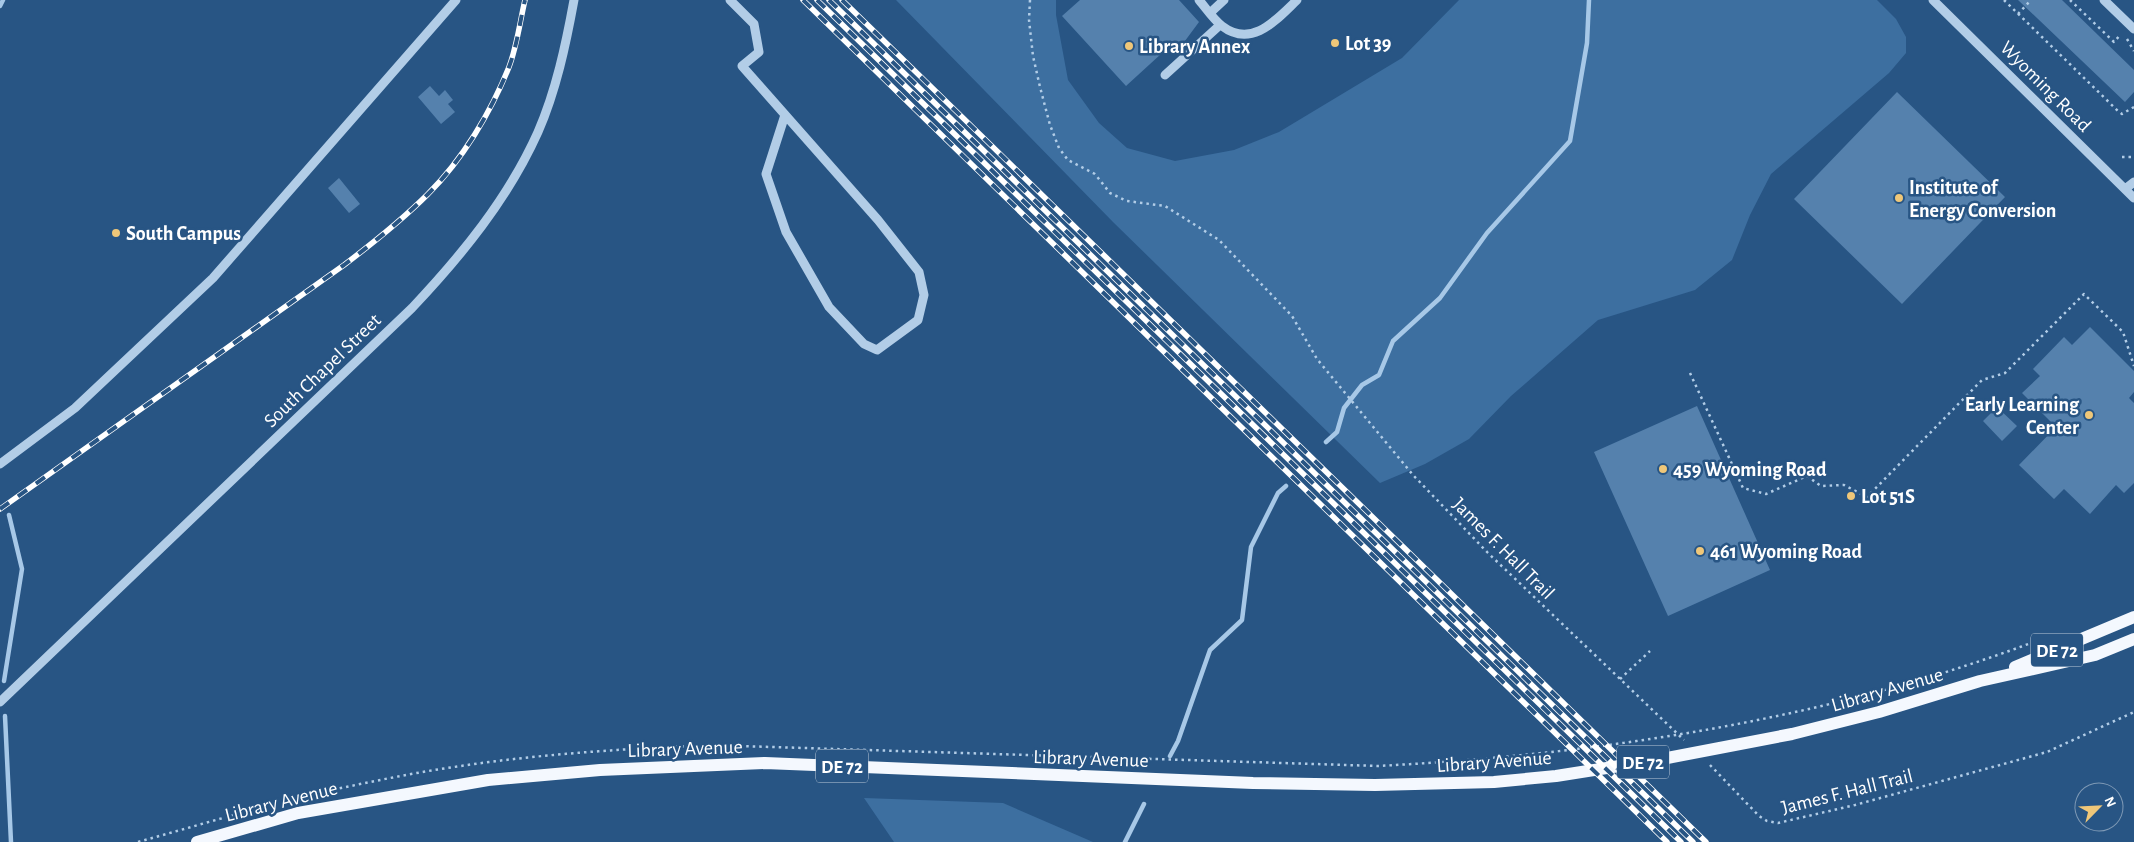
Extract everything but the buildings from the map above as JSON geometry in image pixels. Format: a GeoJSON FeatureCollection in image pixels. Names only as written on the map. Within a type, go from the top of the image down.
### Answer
{"type":"FeatureCollection","features":[{"type":"Feature","properties":{"kind":"main road","name":"Library Avenue"},"geometry":{"type":"LineString","coordinates":[[1980,681],[2134,618]]}},
{"type":"Feature","properties":{"kind":"main road","name":"Library Avenue"},"geometry":{"type":"LineString","coordinates":[[197,842],[298,814],[488,780],[600,770],[765,764],[1263,784],[1375,785],[1494,782],[1556,776],[1639,763],[1792,734],[1879,712],[1980,681],[2095,655],[2134,640]]}},
{"type":"Feature","properties":{"kind":"street"},"geometry":{"type":"LineString","coordinates":[[0,464],[75,408],[214,278],[456,0]]}},
{"type":"Feature","properties":{"kind":"street","name":"South Chapel Street"},"geometry":{"type":"LineString","coordinates":[[0,702],[412,308],[452,265],[493,212],[538,133],[565,49],[574,0]]}},
{"type":"Feature","properties":{"kind":"street"},"geometry":{"type":"LineString","coordinates":[[730,0],[754,24],[759,52],[742,66],[785,114],[878,220],[919,272],[924,295],[918,320],[877,350],[864,344],[829,307],[786,232],[766,174],[785,114]]}},
{"type":"Feature","properties":{"kind":"street"},"geometry":{"type":"LineString","coordinates":[[1199,0],[1220,24],[1240,34],[1252,34],[1266,29],[1297,0]]}},
{"type":"Feature","properties":{"kind":"street"},"geometry":{"type":"LineString","coordinates":[[1210,12],[1224,0]]}},
{"type":"Feature","properties":{"kind":"street","name":"Wyoming Road"},"geometry":{"type":"LineString","coordinates":[[1933,0],[2134,198]]}},
{"type":"Feature","properties":{"kind":"street"},"geometry":{"type":"LineString","coordinates":[[2104,0],[2134,29]]}},
{"type":"Feature","properties":{"kind":"street"},"geometry":{"type":"LineString","coordinates":[[1165,75],[1220,24]]}},
{"type":"Feature","properties":{"kind":"street"},"geometry":{"type":"LineString","coordinates":[[2125,189],[2134,182]]}},
{"type":"Feature","properties":{"kind":"path","name":"James F. Hall Trail"},"geometry":{"type":"LineString","coordinates":[[1030,0],[1034,56],[1040,87],[1059,148],[1068,160],[1095,174],[1110,193],[1127,201],[1165,206],[1219,240],[1292,316],[1317,359],[1412,475],[1488,553],[1690,745]]}},
{"type":"Feature","properties":{"kind":"path"},"geometry":{"type":"LineString","coordinates":[[2004,0],[2118,111],[2122,114],[2134,106]]}},
{"type":"Feature","properties":{"kind":"path"},"geometry":{"type":"LineString","coordinates":[[2018,14],[2031,0]]}},
{"type":"Feature","properties":{"kind":"path"},"geometry":{"type":"LineString","coordinates":[[2070,0],[2114,42],[2123,32],[2134,51]]}},
{"type":"Feature","properties":{"kind":"path"},"geometry":{"type":"LineString","coordinates":[[2122,157],[2134,157]]}},
{"type":"Feature","properties":{"kind":"path"},"geometry":{"type":"LineString","coordinates":[[1690,373],[1743,488],[1766,494],[1807,476],[1821,486],[1844,485],[1867,497],[1982,380],[2005,373],[2084,294],[2123,332],[2134,366]]}},
{"type":"Feature","properties":{"kind":"path"},"geometry":{"type":"LineString","coordinates":[[1467,761],[1634,742],[1759,721],[1840,703],[1916,682],[2044,638]]}},
{"type":"Feature","properties":{"kind":"path"},"geometry":{"type":"LineString","coordinates":[[1620,680],[1650,651]]}},
{"type":"Feature","properties":{"kind":"path","name":"James F. Hall Trail"},"geometry":{"type":"LineString","coordinates":[[1704,759],[1759,816],[1767,821],[1778,823],[1855,805],[2047,752],[2134,712]]}},
{"type":"Feature","properties":{"kind":"shaded area"},"geometry":{"type":"Polygon","coordinates":[[[896,0],[1056,0],[1056,15],[1068,80],[1099,123],[1127,148],[1175,161],[1234,150],[1279,132],[1402,58],[1459,0],[1877,0],[1896,19],[1906,37],[1906,53],[1889,73],[1771,174],[1750,215],[1732,260],[1695,290],[1598,320],[1511,396],[1469,439],[1425,464],[1380,483],[1113,222],[896,0]]]}},
{"type":"Feature","properties":{"kind":"shaded area"},"geometry":{"type":"Polygon","coordinates":[[[864,798],[1003,803],[1093,842],[894,842],[864,798]]]}},
{"type":"Feature","properties":{"kind":"waterway"},"geometry":{"type":"LineString","coordinates":[[0,6],[3,0]]}},
{"type":"Feature","properties":{"kind":"waterway"},"geometry":{"type":"LineString","coordinates":[[1326,442],[1337,432],[1344,408],[1362,385],[1379,375],[1393,341],[1440,298],[1487,233],[1570,141],[1587,43],[1589,0]]}},
{"type":"Feature","properties":{"kind":"waterway"},"geometry":{"type":"LineString","coordinates":[[1170,756],[1178,741],[1210,650],[1242,620],[1251,547],[1278,493],[1286,486]]}},
{"type":"Feature","properties":{"kind":"waterway"},"geometry":{"type":"LineString","coordinates":[[4,681],[22,569],[9,515]]}},
{"type":"Feature","properties":{"kind":"waterway"},"geometry":{"type":"LineString","coordinates":[[5,716],[11,842]]}},
{"type":"Feature","properties":{"kind":"waterway"},"geometry":{"type":"LineString","coordinates":[[1125,842],[1144,804]]}},
{"type":"Feature","properties":{"kind":"railway"},"geometry":{"type":"LineString","coordinates":[[0,509],[344,265],[418,204],[453,166],[475,134],[494,101],[512,59],[525,0]]}},
{"type":"Feature","properties":{"kind":"railway"},"geometry":{"type":"LineString","coordinates":[[803,0],[1667,842]]}},
{"type":"Feature","properties":{"kind":"railway"},"geometry":{"type":"LineString","coordinates":[[817,0],[1681,842]]}},
{"type":"Feature","properties":{"kind":"railway"},"geometry":{"type":"LineString","coordinates":[[829,0],[1693,842]]}},
{"type":"Feature","properties":{"kind":"railway"},"geometry":{"type":"LineString","coordinates":[[842,0],[1706,842]]}},
{"type":"Feature","properties":{"kind":"place","name":"Lot 39"},"geometry":{"type":"Point","coordinates":[1335,43]}},
{"type":"Feature","properties":{"kind":"place","name":"Library Annex"},"geometry":{"type":"Point","coordinates":[1129,46]}},
{"type":"Feature","properties":{"kind":"place","name":"Institute of Energy Conversion"},"geometry":{"type":"Point","coordinates":[1899,198]}},
{"type":"Feature","properties":{"kind":"place","name":"South Campus"},"geometry":{"type":"Point","coordinates":[116,233]}},
{"type":"Feature","properties":{"kind":"place","name":"Early Learning Center"},"geometry":{"type":"Point","coordinates":[2089,415]}},
{"type":"Feature","properties":{"kind":"place","name":"459 Wyoming Road"},"geometry":{"type":"Point","coordinates":[1663,469]}},
{"type":"Feature","properties":{"kind":"place","name":"Lot 51S"},"geometry":{"type":"Point","coordinates":[1851,496]}},
{"type":"Feature","properties":{"kind":"place","name":"461 Wyoming Road"},"geometry":{"type":"Point","coordinates":[1700,551]}}]}
